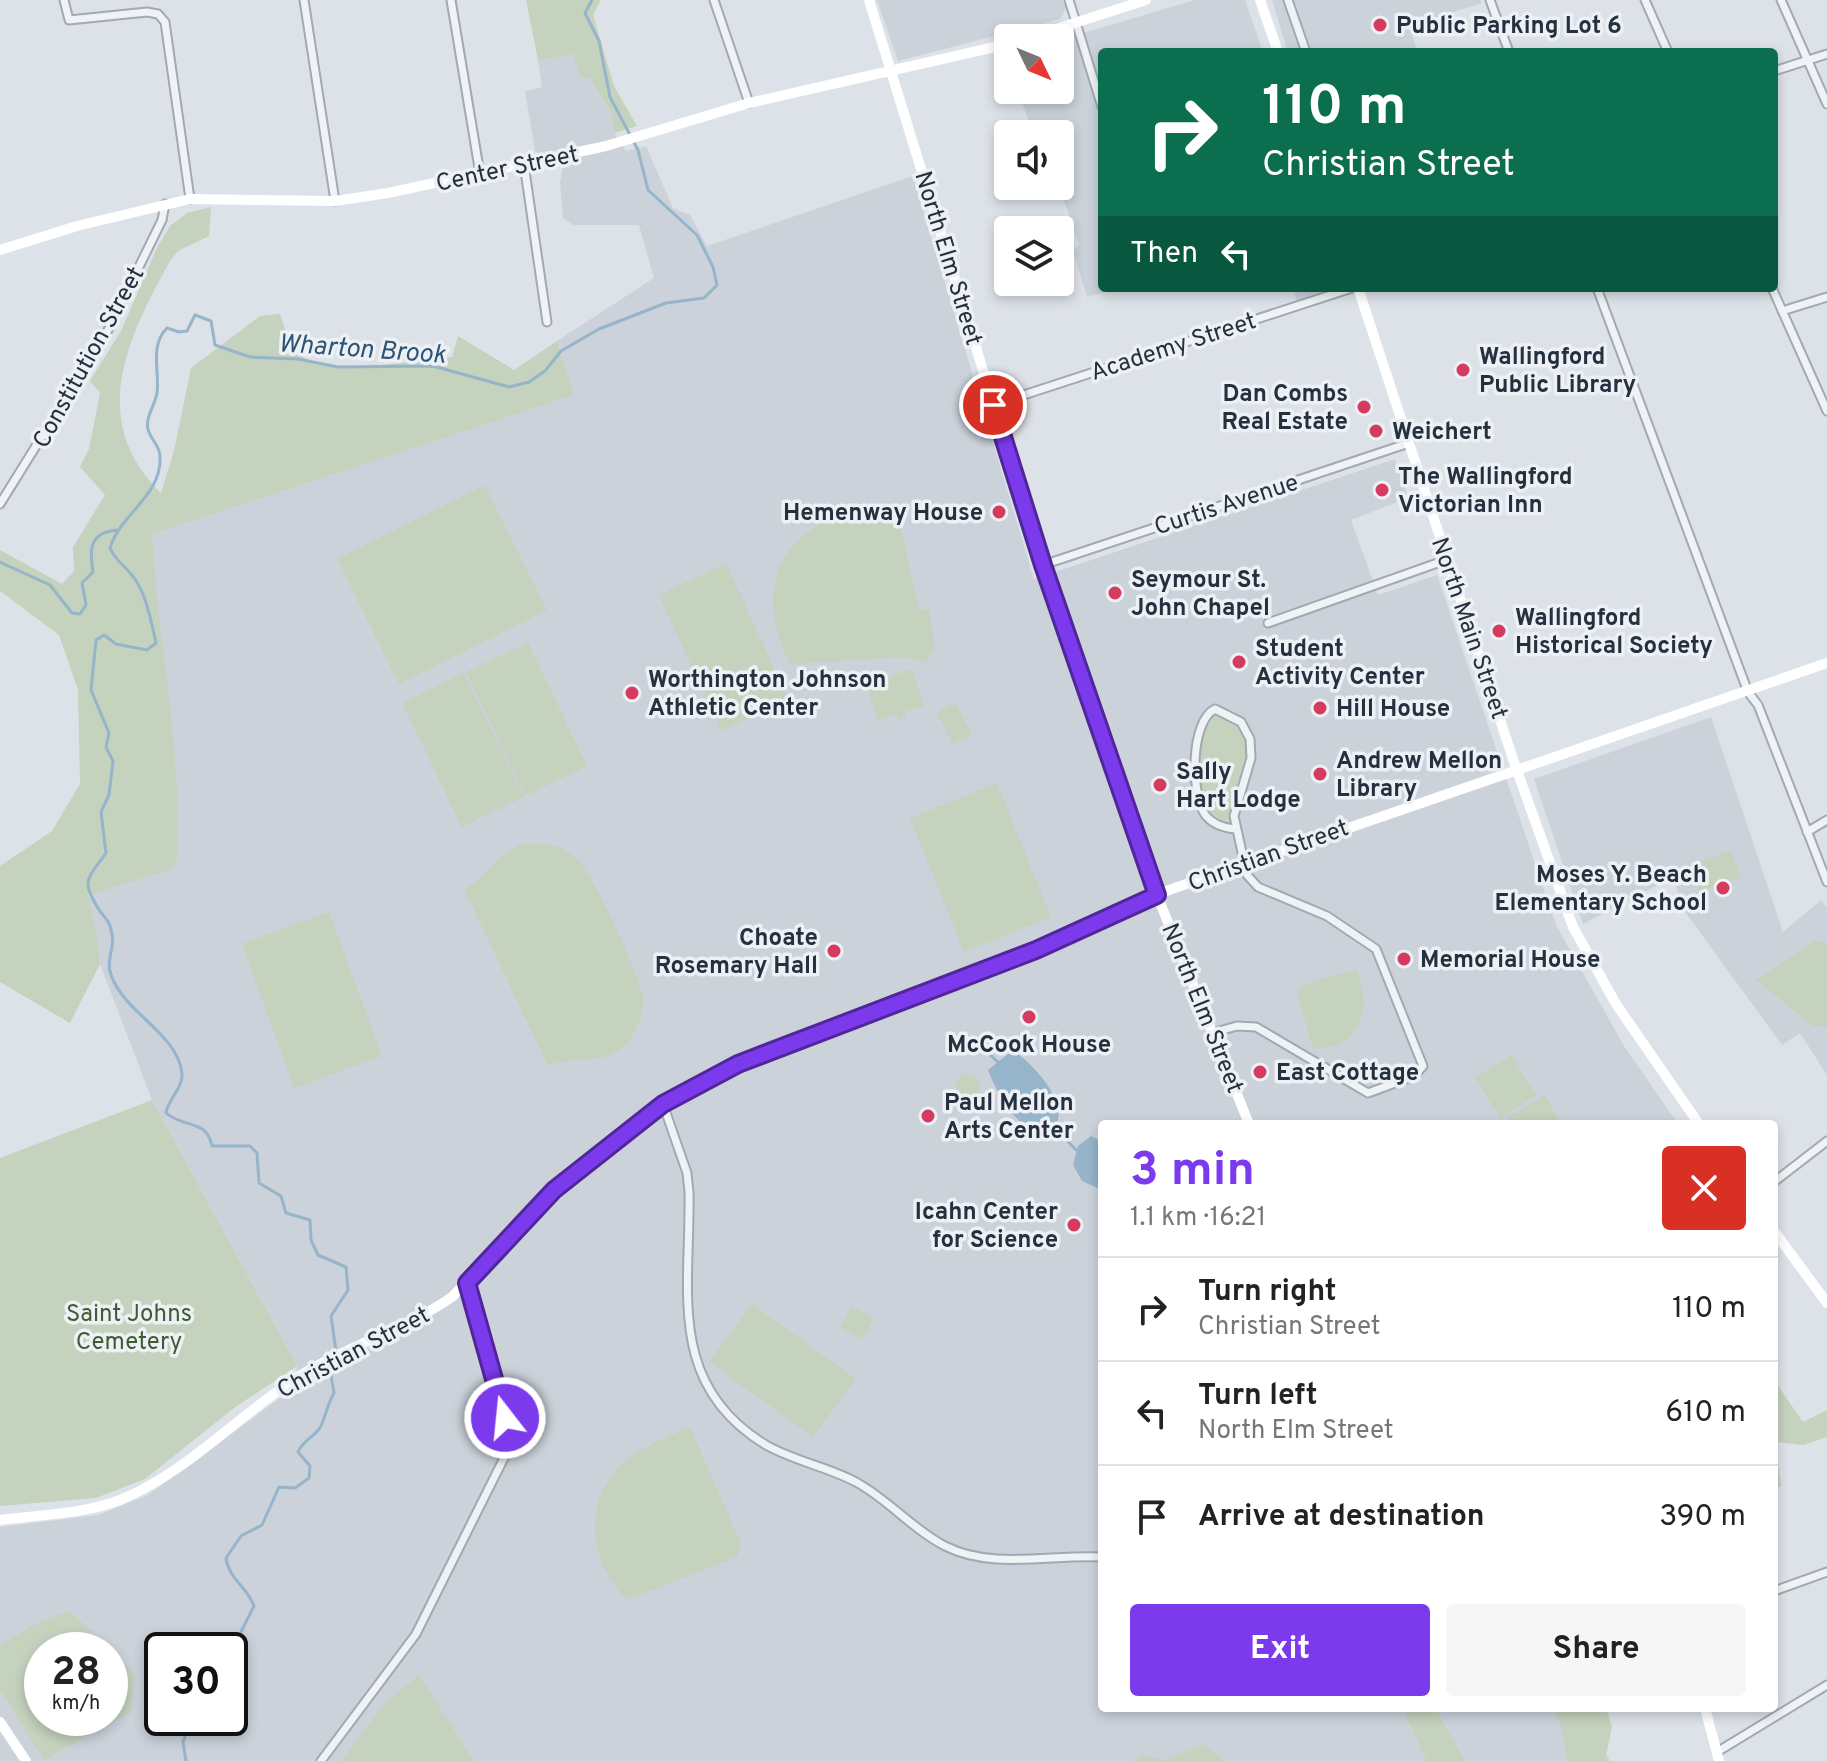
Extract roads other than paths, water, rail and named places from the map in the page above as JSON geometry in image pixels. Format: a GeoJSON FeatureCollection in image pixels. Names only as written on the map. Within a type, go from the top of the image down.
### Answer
{"type":"FeatureCollection","features":[{"type":"Feature","properties":{"kind":"main road","name":"North Elm Street"},"geometry":{"type":"LineString","coordinates":[[869,0],[1043,565],[1157,895],[1247,1120]]}},
{"type":"Feature","properties":{"kind":"main road"},"geometry":{"type":"LineString","coordinates":[[1070,24],[1146,0]]}},
{"type":"Feature","properties":{"kind":"main road"},"geometry":{"type":"LineString","coordinates":[[1260,0],[1277,48]]}},
{"type":"Feature","properties":{"kind":"main road","name":"Center Street"},"geometry":{"type":"LineString","coordinates":[[0,250],[190,199],[335,201],[480,174],[623,142],[749,103],[994,47]]}},
{"type":"Feature","properties":{"kind":"main road","name":"North Main Street"},"geometry":{"type":"LineString","coordinates":[[1356,292],[1517,770],[1579,939],[1616,1004],[1696,1120]]}},
{"type":"Feature","properties":{"kind":"main road","name":"Christian Street"},"geometry":{"type":"LineString","coordinates":[[0,1520],[98,1506],[151,1485],[259,1403],[338,1354],[431,1311],[467,1283],[558,1186],[663,1104],[738,1064],[1036,950],[1157,895],[1242,863],[1827,663]]}},
{"type":"Feature","properties":{"kind":"main road"},"geometry":{"type":"LineString","coordinates":[[1778,1236],[1827,1303]]}},
{"type":"Feature","properties":{"kind":"main road"},"geometry":{"type":"LineString","coordinates":[[1706,1712],[1718,1756]]}},
{"type":"Feature","properties":{"kind":"main road"},"geometry":{"type":"LineString","coordinates":[[0,1722],[26,1761]]}},
{"type":"Feature","properties":{"kind":"street"},"geometry":{"type":"LineString","coordinates":[[64,0],[69,20],[147,12],[158,14],[165,22],[190,199]]}},
{"type":"Feature","properties":{"kind":"street"},"geometry":{"type":"LineString","coordinates":[[304,0],[335,201]]}},
{"type":"Feature","properties":{"kind":"street"},"geometry":{"type":"LineString","coordinates":[[451,0],[480,174]]}},
{"type":"Feature","properties":{"kind":"street"},"geometry":{"type":"LineString","coordinates":[[714,0],[749,103]]}},
{"type":"Feature","properties":{"kind":"street"},"geometry":{"type":"LineString","coordinates":[[1069,0],[1098,94]]}},
{"type":"Feature","properties":{"kind":"street"},"geometry":{"type":"LineString","coordinates":[[1288,0],[1305,48]]}},
{"type":"Feature","properties":{"kind":"street"},"geometry":{"type":"LineString","coordinates":[[1490,0],[1508,48]]}},
{"type":"Feature","properties":{"kind":"street"},"geometry":{"type":"LineString","coordinates":[[1645,0],[1666,48]]}},
{"type":"Feature","properties":{"kind":"street"},"geometry":{"type":"LineString","coordinates":[[1781,0],[1827,104]]}},
{"type":"Feature","properties":{"kind":"street"},"geometry":{"type":"LineString","coordinates":[[1778,70],[1827,54]]}},
{"type":"Feature","properties":{"kind":"street"},"geometry":{"type":"LineString","coordinates":[[524,164],[547,322]]}},
{"type":"Feature","properties":{"kind":"street","name":"Constitution Street"},"geometry":{"type":"LineString","coordinates":[[0,504],[27,466],[108,330],[162,220],[165,204]]}},
{"type":"Feature","properties":{"kind":"street","name":"Academy Street"},"geometry":{"type":"LineString","coordinates":[[993,405],[1343,292]]}},
{"type":"Feature","properties":{"kind":"street"},"geometry":{"type":"LineString","coordinates":[[1598,292],[1748,692],[1758,705],[1827,882]]}},
{"type":"Feature","properties":{"kind":"street"},"geometry":{"type":"LineString","coordinates":[[1774,292],[1827,411]]}},
{"type":"Feature","properties":{"kind":"street"},"geometry":{"type":"LineString","coordinates":[[1782,311],[1827,297]]}},
{"type":"Feature","properties":{"kind":"street","name":"Curtis Avenue"},"geometry":{"type":"LineString","coordinates":[[1043,565],[1409,443]]}},
{"type":"Feature","properties":{"kind":"street"},"geometry":{"type":"LineString","coordinates":[[1268,623],[1446,560]]}},
{"type":"Feature","properties":{"kind":"street"},"geometry":{"type":"LineString","coordinates":[[1212,1033],[1247,1025],[1256,1027],[1368,1093],[1414,1076],[1423,1066],[1376,949],[1327,916],[1258,887],[1242,863],[1234,816],[1251,747],[1241,722],[1215,709],[1203,720],[1193,778],[1205,815],[1214,823],[1235,829]]}},
{"type":"Feature","properties":{"kind":"street"},"geometry":{"type":"LineString","coordinates":[[1807,832],[1827,820]]}},
{"type":"Feature","properties":{"kind":"street"},"geometry":{"type":"LineString","coordinates":[[663,1104],[687,1173],[686,1309],[690,1337],[704,1375],[723,1408],[767,1445],[864,1487],[934,1540],[958,1552],[1000,1559],[1066,1555],[1098,1557]]}},
{"type":"Feature","properties":{"kind":"street"},"geometry":{"type":"LineString","coordinates":[[1778,1179],[1827,1141]]}},
{"type":"Feature","properties":{"kind":"street"},"geometry":{"type":"LineString","coordinates":[[321,1761],[416,1634],[504,1458],[505,1418],[467,1283]]}},
{"type":"Feature","properties":{"kind":"street"},"geometry":{"type":"LineString","coordinates":[[1778,1590],[1827,1572]]}},
{"type":"Feature","properties":{"kind":"street"},"geometry":{"type":"LineString","coordinates":[[1718,1756],[1827,1685]]}},
{"type":"Feature","properties":{"kind":"water"},"geometry":{"type":"Polygon","coordinates":[[[1013,1050],[1042,1077],[1056,1101],[1057,1124],[1050,1135],[1039,1133],[1019,1121],[992,1080],[988,1070],[1013,1050]]]}},
{"type":"Feature","properties":{"kind":"water"},"geometry":{"type":"Polygon","coordinates":[[[1091,1136],[1098,1140],[1098,1188],[1082,1181],[1073,1165],[1078,1146],[1091,1136]]]}},
{"type":"Feature","properties":{"kind":"waterway","name":"Wharton Brook"},"geometry":{"type":"LineString","coordinates":[[336,1351],[331,1316],[348,1290],[346,1267],[318,1255],[311,1240],[310,1220],[286,1213],[281,1196],[259,1183],[257,1153],[250,1146],[212,1146],[209,1137],[200,1128],[166,1113],[182,1079],[179,1062],[167,1041],[123,996],[111,974],[110,926],[88,886],[90,875],[106,853],[101,812],[109,795],[113,761],[106,747],[109,733],[91,690],[96,640],[104,635],[116,644],[147,650],[156,643],[141,589],[110,548],[122,525],[148,494],[159,471],[160,453],[147,425],[157,393],[158,343],[167,328],[187,331],[195,315],[211,321],[215,345],[250,357],[298,359],[338,367],[433,366],[509,387],[529,382],[545,371],[561,351],[599,329],[666,303],[704,298],[717,285],[713,267],[697,235],[648,190],[638,150],[610,97],[599,41],[585,13],[592,0]]}},
{"type":"Feature","properties":{"kind":"waterway"},"geometry":{"type":"LineString","coordinates":[[0,562],[50,585],[72,613],[80,614],[86,605],[82,583],[93,572],[91,556],[94,543],[102,534],[118,530]]}},
{"type":"Feature","properties":{"kind":"waterway"},"geometry":{"type":"LineString","coordinates":[[989,1054],[998,1062]]}},
{"type":"Feature","properties":{"kind":"waterway"},"geometry":{"type":"LineString","coordinates":[[1056,1129],[1076,1150]]}},
{"type":"Feature","properties":{"kind":"waterway","name":"Wharton Brook"},"geometry":{"type":"LineString","coordinates":[[241,1632],[254,1606],[231,1572],[226,1558],[241,1536],[262,1525],[279,1487],[295,1488],[309,1478],[310,1466],[298,1452],[321,1426],[334,1393],[331,1375],[338,1358]]}},
{"type":"Feature","properties":{"kind":"waterway","name":"Wharton Brook"},"geometry":{"type":"LineString","coordinates":[[185,1736],[183,1742],[186,1761]]}},
{"type":"Feature","properties":{"kind":"place","name":"Public Parking Lot 6"},"geometry":{"type":"Point","coordinates":[1380,25]}},
{"type":"Feature","properties":{"kind":"place","name":"Wallingford Public Library"},"geometry":{"type":"Point","coordinates":[1463,370]}},
{"type":"Feature","properties":{"kind":"place","name":"Dan Combs Real Estate"},"geometry":{"type":"Point","coordinates":[1364,407]}},
{"type":"Feature","properties":{"kind":"place","name":"Weichert"},"geometry":{"type":"Point","coordinates":[1376,431]}},
{"type":"Feature","properties":{"kind":"place","name":"The Wallingford Victorian Inn"},"geometry":{"type":"Point","coordinates":[1382,490]}},
{"type":"Feature","properties":{"kind":"place","name":"Hemenway House"},"geometry":{"type":"Point","coordinates":[999,512]}},
{"type":"Feature","properties":{"kind":"place","name":"Seymour St. John Chapel"},"geometry":{"type":"Point","coordinates":[1115,593]}},
{"type":"Feature","properties":{"kind":"place","name":"Wallingford Historical Society"},"geometry":{"type":"Point","coordinates":[1499,631]}},
{"type":"Feature","properties":{"kind":"place","name":"Student Activity Center"},"geometry":{"type":"Point","coordinates":[1239,662]}},
{"type":"Feature","properties":{"kind":"place","name":"Worthington Johnson Athletic Center"},"geometry":{"type":"Point","coordinates":[632,693]}},
{"type":"Feature","properties":{"kind":"place","name":"Hill House"},"geometry":{"type":"Point","coordinates":[1320,708]}},
{"type":"Feature","properties":{"kind":"place","name":"Andrew Mellon Library"},"geometry":{"type":"Point","coordinates":[1320,774]}},
{"type":"Feature","properties":{"kind":"place","name":"Sally Hart Lodge"},"geometry":{"type":"Point","coordinates":[1160,785]}},
{"type":"Feature","properties":{"kind":"place","name":"Moses Y. Beach Elementary School"},"geometry":{"type":"Point","coordinates":[1723,888]}},
{"type":"Feature","properties":{"kind":"place","name":"Choate Rosemary Hall"},"geometry":{"type":"Point","coordinates":[834,951]}},
{"type":"Feature","properties":{"kind":"place","name":"Memorial House"},"geometry":{"type":"Point","coordinates":[1404,959]}},
{"type":"Feature","properties":{"kind":"place","name":"McCook House"},"geometry":{"type":"Point","coordinates":[1029,1017]}},
{"type":"Feature","properties":{"kind":"place","name":"East Cottage"},"geometry":{"type":"Point","coordinates":[1260,1072]}},
{"type":"Feature","properties":{"kind":"place","name":"Paul Mellon Arts Center"},"geometry":{"type":"Point","coordinates":[928,1116]}},
{"type":"Feature","properties":{"kind":"place","name":"Icahn Center for Science"},"geometry":{"type":"Point","coordinates":[1074,1225]}},
{"type":"Feature","properties":{"kind":"park label","name":"Saint Johns Cemetery"},"geometry":{"type":"Point","coordinates":[129,1327]}}]}
